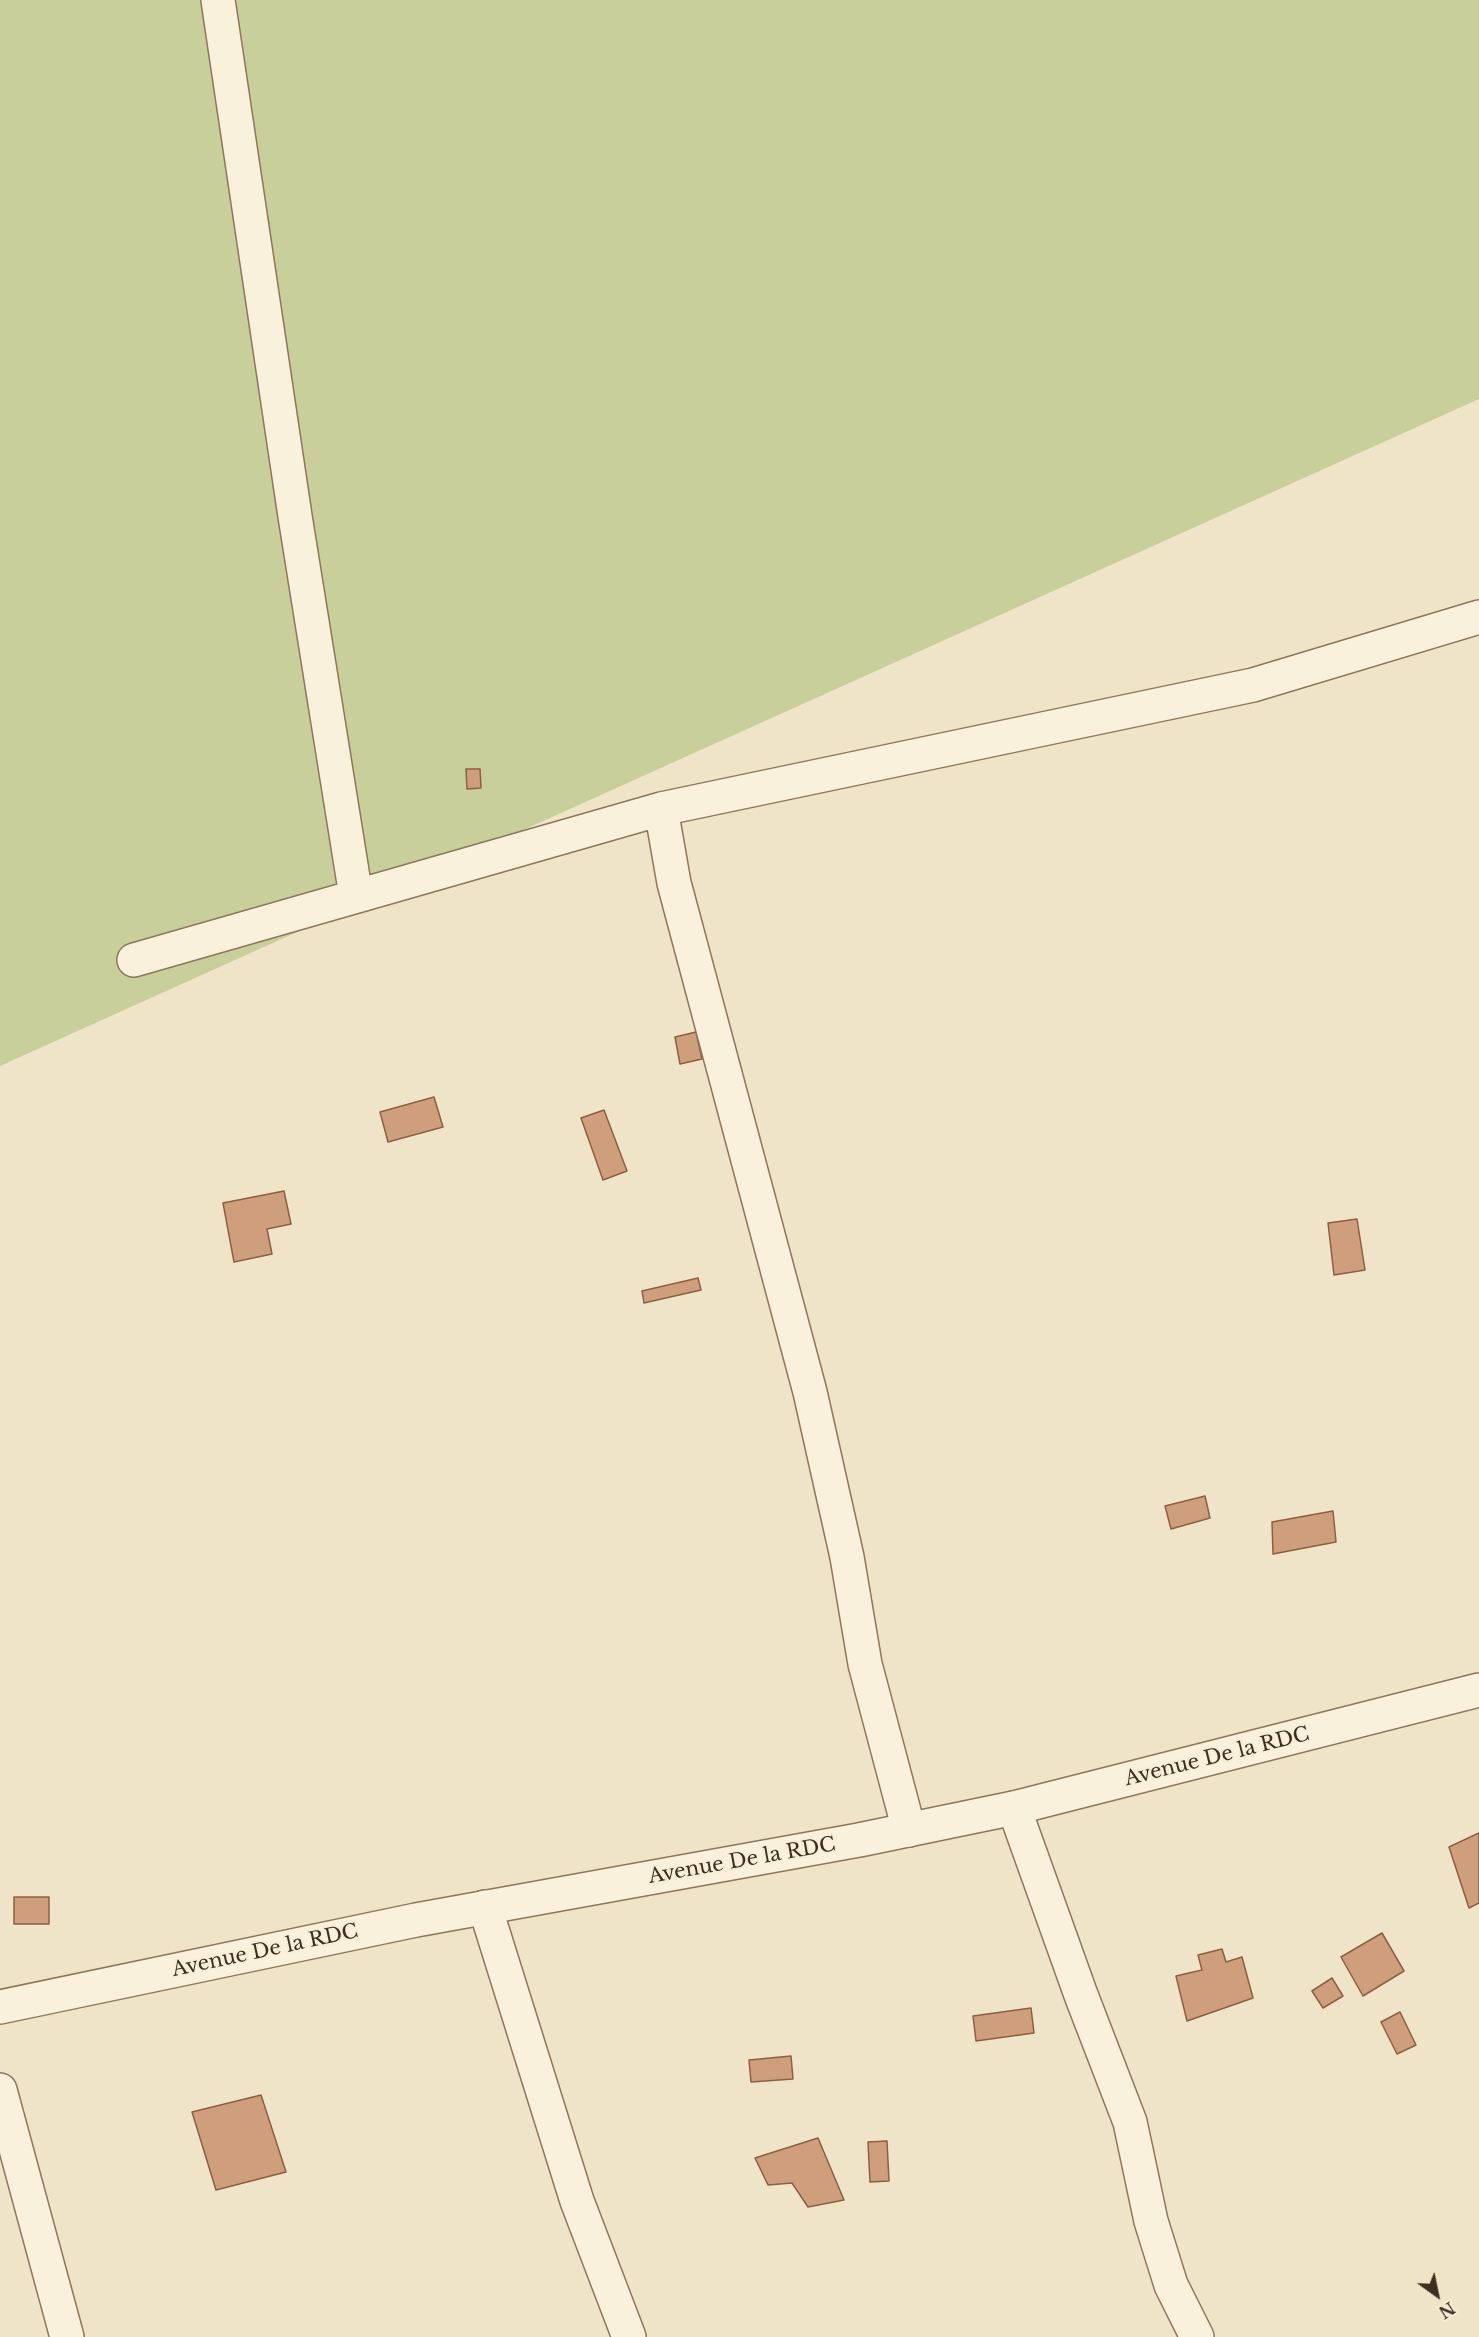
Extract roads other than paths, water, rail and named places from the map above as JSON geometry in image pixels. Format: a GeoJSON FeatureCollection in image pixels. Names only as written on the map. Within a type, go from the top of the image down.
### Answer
{"type":"FeatureCollection","features":[{"type":"Feature","properties":{"kind":"street"},"geometry":{"type":"LineString","coordinates":[[218,0],[295,516],[356,896]]}},
{"type":"Feature","properties":{"kind":"street"},"geometry":{"type":"LineString","coordinates":[[134,960],[661,808],[1253,685],[1479,616]]}},
{"type":"Feature","properties":{"kind":"street"},"geometry":{"type":"LineString","coordinates":[[661,808],[674,883],[810,1392],[847,1557],[865,1664],[909,1830]]}},
{"type":"Feature","properties":{"kind":"street","name":"Avenue De la RDC"},"geometry":{"type":"LineString","coordinates":[[0,2007],[416,1920],[909,1830],[1014,1808],[1479,1690]]}},
{"type":"Feature","properties":{"kind":"street"},"geometry":{"type":"LineString","coordinates":[[1014,1808],[1081,1995],[1130,2122],[1151,2221],[1171,2285],[1197,2337]]}},
{"type":"Feature","properties":{"kind":"street"},"geometry":{"type":"LineString","coordinates":[[485,1907],[577,2201],[629,2337]]}},
{"type":"Feature","properties":{"kind":"street"},"geometry":{"type":"LineString","coordinates":[[0,2090],[67,2337]]}}]}
